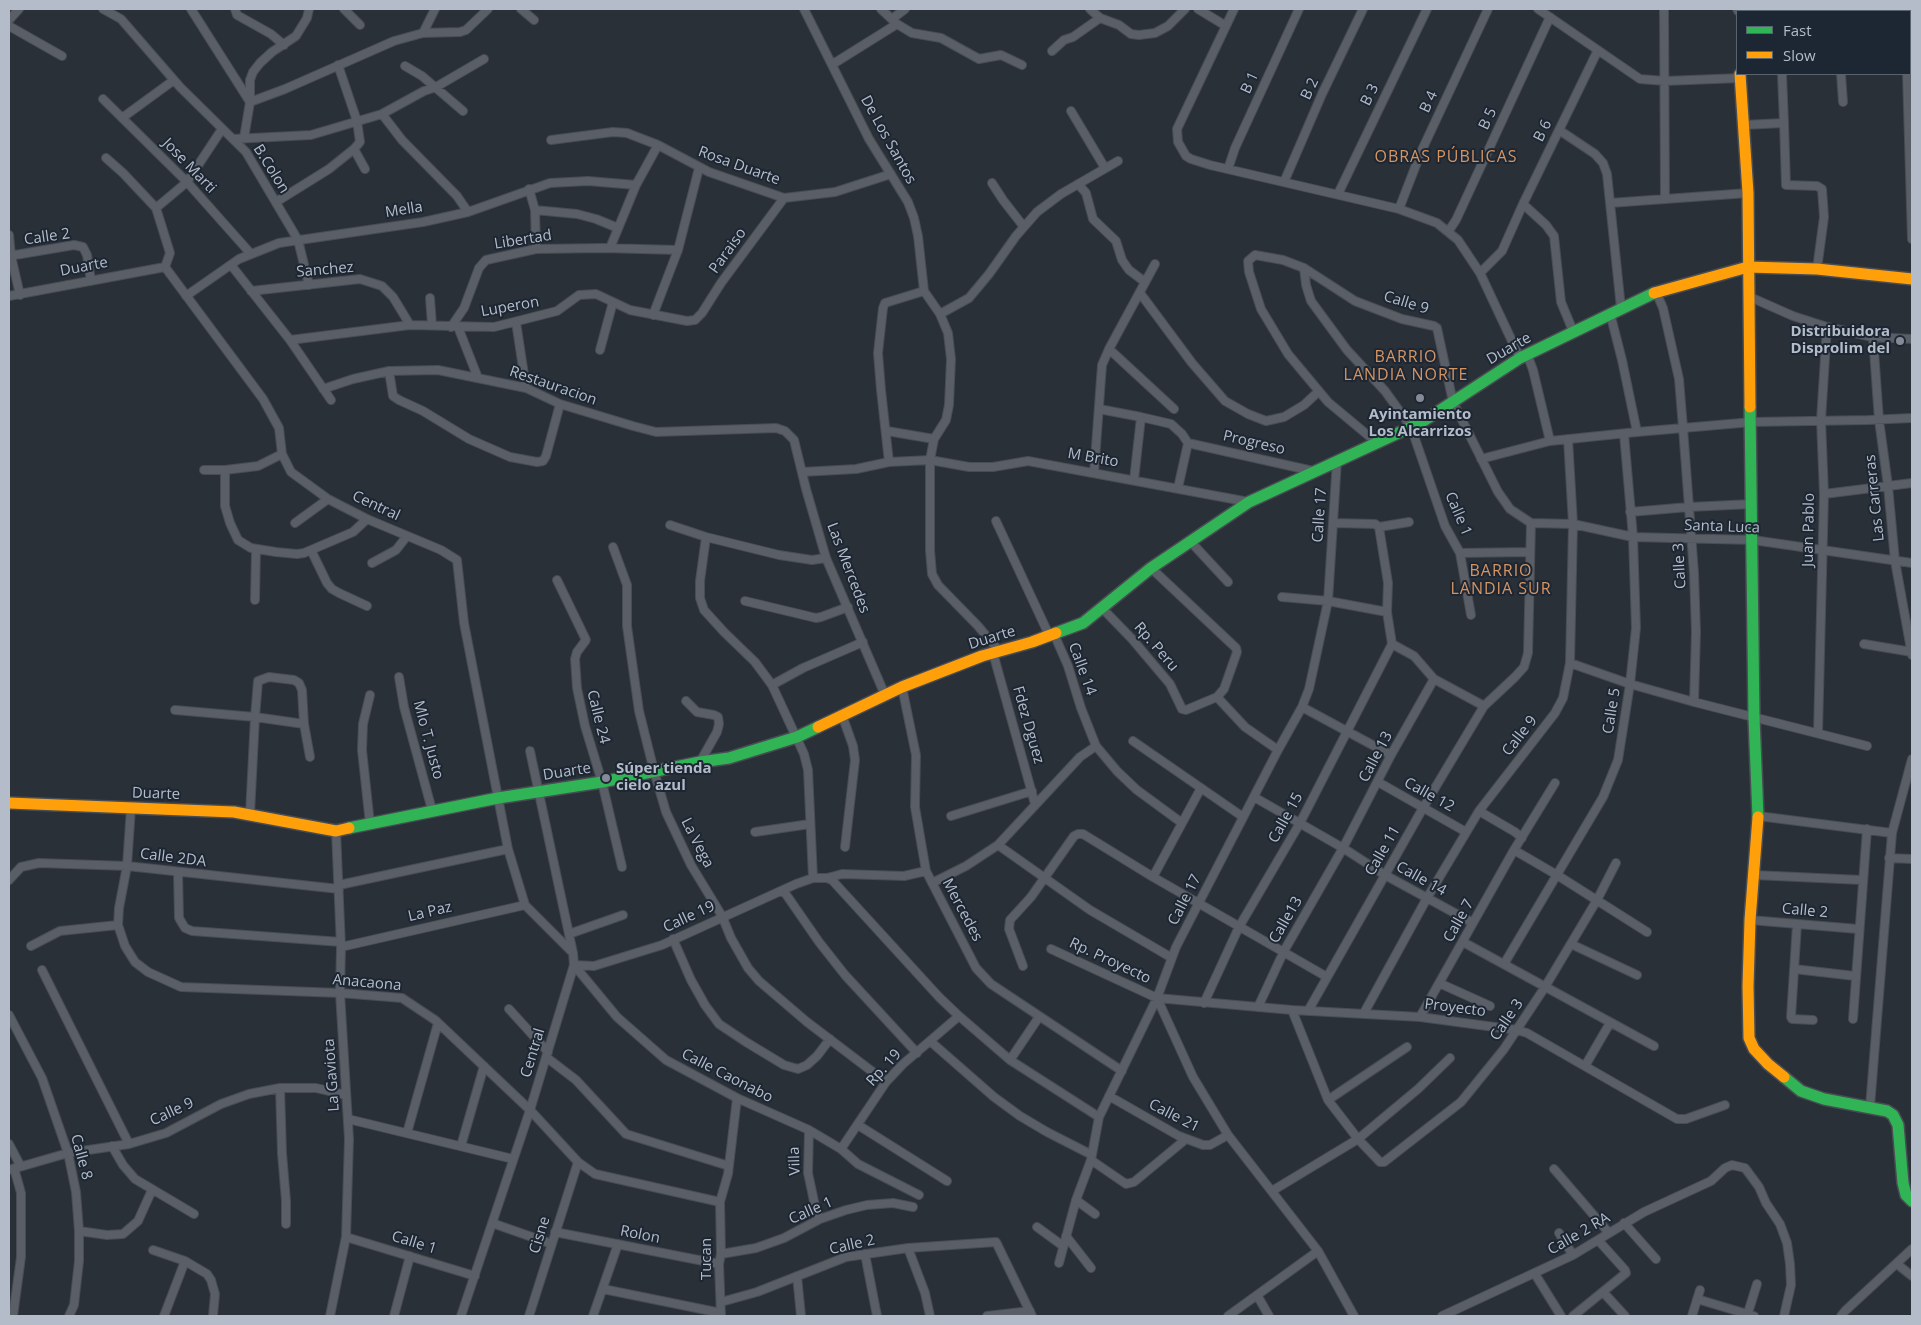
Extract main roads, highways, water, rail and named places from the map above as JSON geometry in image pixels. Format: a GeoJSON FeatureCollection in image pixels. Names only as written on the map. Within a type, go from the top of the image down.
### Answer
{"type":"FeatureCollection","features":[{"type":"Feature","properties":{"kind":"place","name":"Distribuidora Disprolim del"},"geometry":{"type":"Point","coordinates":[1900,341]}},
{"type":"Feature","properties":{"kind":"place","name":"Ayintamiento Los Alcarrizos"},"geometry":{"type":"Point","coordinates":[1420,398]}},
{"type":"Feature","properties":{"kind":"place","name":"Súper tienda cielo azul"},"geometry":{"type":"Point","coordinates":[606,778]}},
{"type":"Feature","properties":{"kind":"district","name":"OBRAS PÚBLICAS"},"geometry":{"type":"Point","coordinates":[1446,157]}},
{"type":"Feature","properties":{"kind":"district","name":"BARRIO LANDIA NORTE"},"geometry":{"type":"Point","coordinates":[1406,366]}},
{"type":"Feature","properties":{"kind":"district","name":"BARRIO LANDIA SUR"},"geometry":{"type":"Point","coordinates":[1501,580]}}]}
